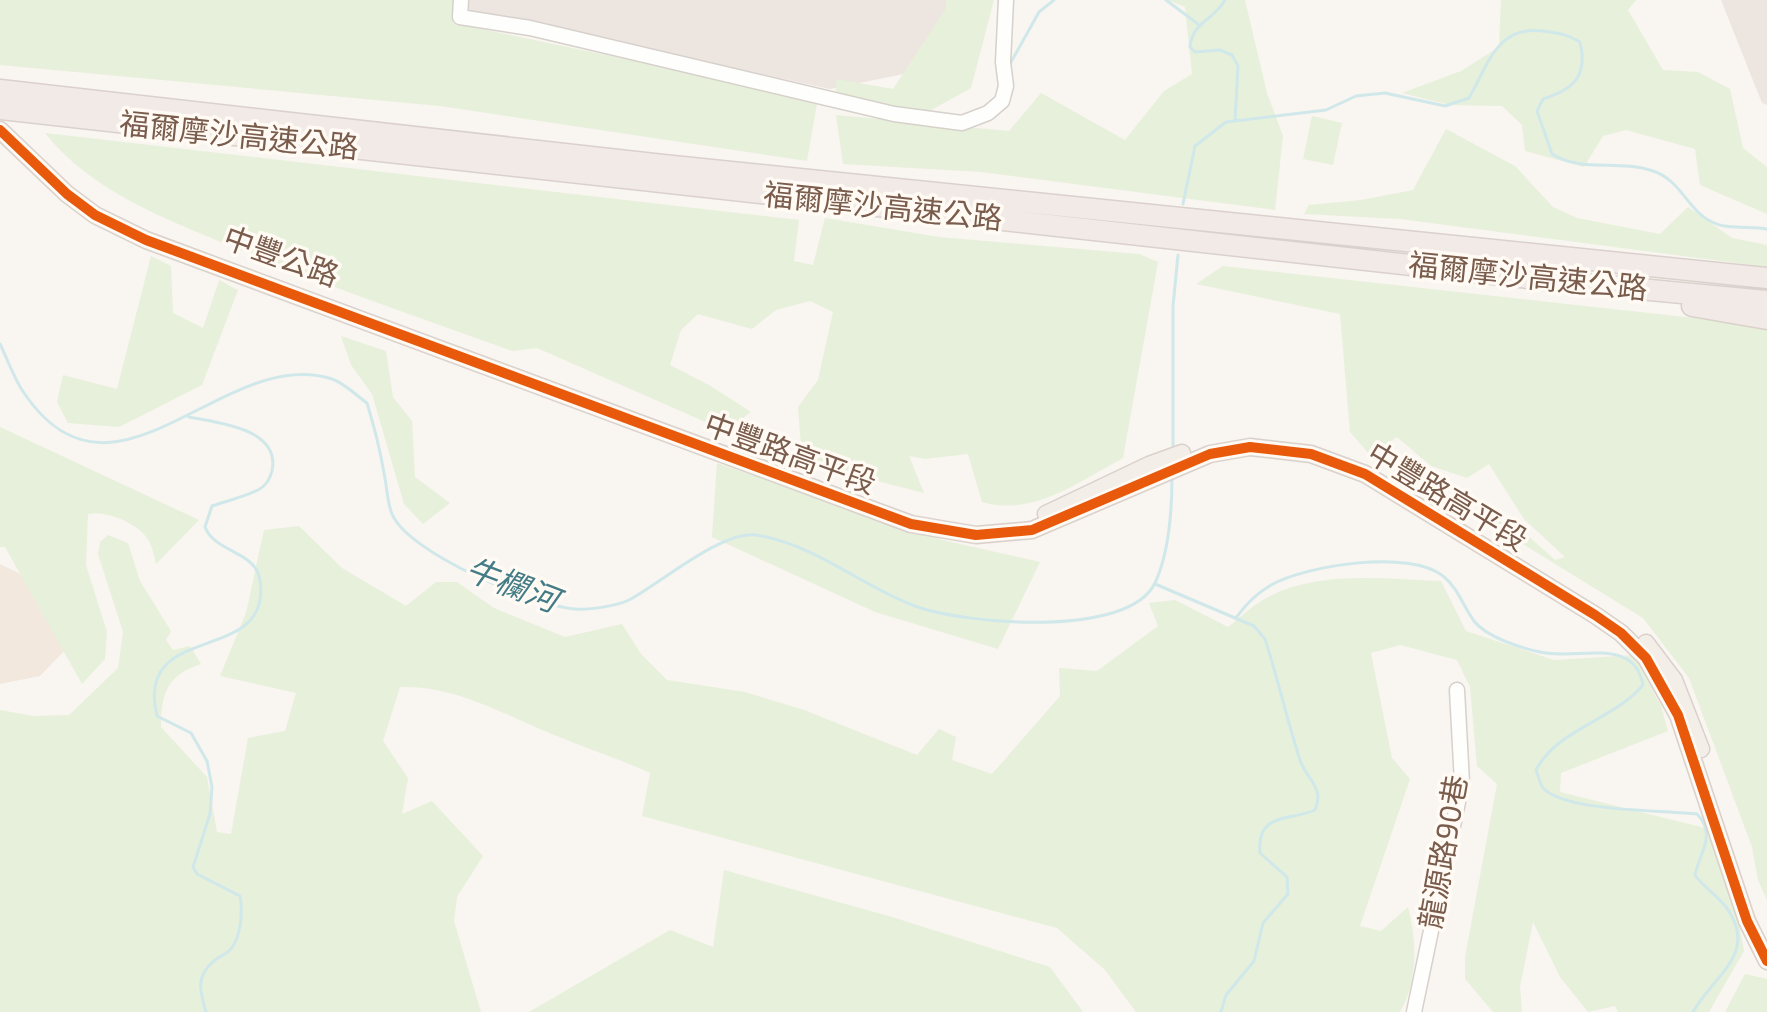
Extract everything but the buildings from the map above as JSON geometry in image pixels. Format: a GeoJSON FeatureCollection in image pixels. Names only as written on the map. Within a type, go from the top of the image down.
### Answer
{"type":"FeatureCollection","features":[{"type":"Feature","properties":{"kind":"highway","name":"福爾摩沙高速公路"},"geometry":{"type":"LineString","coordinates":[[0,90],[151,118],[1555,281],[1767,301]]}},
{"type":"Feature","properties":{"kind":"highway","name":"福爾摩沙高速公路"},"geometry":{"type":"LineString","coordinates":[[0,109],[151,118],[1767,275]]}},
{"type":"Feature","properties":{"kind":"highway"},"geometry":{"type":"LineString","coordinates":[[1555,281],[1767,319]]}},
{"type":"Feature","properties":{"kind":"main road","name":"中豐公路"},"geometry":{"type":"LineString","coordinates":[[0,117],[30,150]]}},
{"type":"Feature","properties":{"kind":"main road","name":"中豐公路"},"geometry":{"type":"LineString","coordinates":[[0,130],[30,150],[83,195],[152,232],[575,394]]}},
{"type":"Feature","properties":{"kind":"main road","name":"中豐路高平段"},"geometry":{"type":"LineString","coordinates":[[575,394],[698,442],[910,515],[972,530],[1037,518],[1209,449],[1278,448],[1339,462],[1396,491],[1558,591],[1621,633],[1646,658],[1678,715],[1767,939]]}},
{"type":"Feature","properties":{"kind":"main road","name":"中豐路高平段"},"geometry":{"type":"LineString","coordinates":[[1702,771],[1747,921],[1767,961]]}},
{"type":"Feature","properties":{"kind":"street"},"geometry":{"type":"LineString","coordinates":[[461,0],[460,17],[473,21],[530,28],[894,114],[962,123],[988,113],[1002,101],[1006,86],[1003,62],[1006,0]]}},
{"type":"Feature","properties":{"kind":"street","name":"龍源路90巷"},"geometry":{"type":"LineString","coordinates":[[1414,1012],[1462,783],[1457,690]]}},
{"type":"Feature","properties":{"kind":"shaded area"},"geometry":{"type":"Polygon","coordinates":[[[469,0],[950,0],[918,71],[830,89],[469,11],[469,0]]]}},
{"type":"Feature","properties":{"kind":"shaded area"},"geometry":{"type":"Polygon","coordinates":[[[1721,0],[1767,0],[1767,105],[1762,103],[1721,0]]]}},
{"type":"Feature","properties":{"kind":"shaded area"},"geometry":{"type":"Polygon","coordinates":[[[0,564],[37,582],[68,647],[40,676],[0,684],[0,564]]]}},
{"type":"Feature","properties":{"kind":"green space"},"geometry":{"type":"Polygon","coordinates":[[[0,0],[453,0],[453,23],[796,95],[817,103],[807,161],[440,106],[0,65],[0,0]]]}},
{"type":"Feature","properties":{"kind":"green space"},"geometry":{"type":"Polygon","coordinates":[[[946,0],[994,0],[971,88],[926,113],[836,97],[836,79],[893,89],[946,8],[946,0]]]}},
{"type":"Feature","properties":{"kind":"green space"},"geometry":{"type":"Polygon","coordinates":[[[1168,0],[1245,0],[1267,93],[1283,136],[1275,210],[981,172],[843,164],[836,115],[1009,131],[1041,93],[1125,140],[1164,91],[1192,74],[1185,7],[1168,0]]]}},
{"type":"Feature","properties":{"kind":"green space"},"geometry":{"type":"Polygon","coordinates":[[[1501,0],[1636,0],[1628,10],[1663,70],[1698,72],[1730,89],[1743,148],[1767,167],[1767,214],[1700,185],[1695,149],[1626,130],[1603,136],[1584,167],[1525,151],[1522,125],[1502,106],[1450,105],[1402,93],[1461,71],[1499,47],[1501,0]]]}},
{"type":"Feature","properties":{"kind":"green space"},"geometry":{"type":"Polygon","coordinates":[[[1312,116],[1342,123],[1333,165],[1303,159],[1312,116]]]}},
{"type":"Feature","properties":{"kind":"green space"},"geometry":{"type":"Polygon","coordinates":[[[1446,129],[1515,166],[1553,207],[1577,218],[1660,234],[1688,207],[1732,238],[1767,245],[1767,267],[1400,219],[1304,214],[1309,205],[1361,200],[1413,190],[1446,129]]]}},
{"type":"Feature","properties":{"kind":"green space"},"geometry":{"type":"Polygon","coordinates":[[[45,133],[799,220],[794,261],[813,265],[825,218],[939,237],[1139,254],[1158,262],[1123,458],[1056,494],[1020,505],[982,502],[968,454],[925,459],[909,456],[924,493],[811,464],[801,446],[798,407],[818,380],[833,312],[810,301],[776,310],[752,329],[698,314],[681,330],[670,365],[751,412],[726,431],[537,348],[512,351],[336,287],[155,214],[84,171],[45,133]]]}},
{"type":"Feature","properties":{"kind":"green space"},"geometry":{"type":"Polygon","coordinates":[[[151,256],[171,266],[173,313],[203,328],[219,280],[238,290],[202,385],[119,427],[68,423],[57,402],[63,375],[117,389],[151,256]]]}},
{"type":"Feature","properties":{"kind":"green space"},"geometry":{"type":"Polygon","coordinates":[[[1223,266],[1767,326],[1767,900],[1758,880],[1752,847],[1689,678],[1643,618],[1479,517],[1480,513],[1523,531],[1555,560],[1565,557],[1524,519],[1489,464],[1467,478],[1431,466],[1397,437],[1370,455],[1350,432],[1340,314],[1196,284],[1223,266]]]}},
{"type":"Feature","properties":{"kind":"green space"},"geometry":{"type":"Polygon","coordinates":[[[341,336],[386,351],[393,397],[412,421],[415,477],[450,503],[423,524],[404,504],[372,394],[351,365],[341,336]]]}},
{"type":"Feature","properties":{"kind":"green space"},"geometry":{"type":"Polygon","coordinates":[[[0,427],[199,520],[156,564],[149,541],[136,527],[112,516],[88,514],[86,565],[107,632],[105,659],[82,684],[5,547],[0,547],[0,427]]]}},
{"type":"Feature","properties":{"kind":"green space"},"geometry":{"type":"Polygon","coordinates":[[[717,463],[942,540],[1040,562],[998,649],[875,612],[712,537],[717,463]]]}},
{"type":"Feature","properties":{"kind":"green space"},"geometry":{"type":"Polygon","coordinates":[[[299,526],[342,568],[406,606],[436,582],[457,582],[494,608],[565,637],[622,624],[641,654],[667,680],[745,692],[804,710],[917,755],[939,729],[956,737],[952,760],[992,774],[1060,696],[1059,668],[1097,671],[1158,626],[1149,603],[1175,600],[1228,627],[1268,597],[1309,583],[1353,578],[1441,581],[1466,631],[1554,660],[1634,655],[1661,706],[1668,731],[1561,773],[1560,792],[1709,829],[1738,918],[1744,951],[1709,1012],[1618,1012],[1615,1006],[1588,1012],[1560,977],[1533,922],[1520,987],[1522,1012],[1493,1012],[1465,979],[1465,957],[1497,784],[1477,766],[1470,687],[1457,660],[1400,645],[1371,653],[1392,758],[1410,779],[1360,926],[1381,931],[1408,907],[1414,961],[1410,987],[1400,1012],[1136,1012],[1105,970],[1057,928],[642,816],[650,773],[478,702],[440,691],[400,687],[383,741],[408,778],[402,814],[432,801],[483,856],[457,897],[454,921],[481,1012],[0,1012],[0,710],[33,716],[69,715],[118,668],[123,632],[98,554],[100,542],[108,535],[128,543],[140,581],[171,631],[166,640],[173,650],[190,646],[201,664],[180,674],[168,687],[162,705],[161,727],[207,777],[217,832],[231,834],[248,738],[285,731],[296,693],[220,676],[246,613],[264,530],[299,526]]]}},
{"type":"Feature","properties":{"kind":"green space"},"geometry":{"type":"Polygon","coordinates":[[[724,870],[892,917],[1050,967],[1083,1012],[529,1012],[670,930],[713,947],[724,870]]]}},
{"type":"Feature","properties":{"kind":"green space"},"geometry":{"type":"Polygon","coordinates":[[[1745,974],[1767,979],[1767,1012],[1725,1012],[1745,974]]]}},
{"type":"Feature","properties":{"kind":"waterway"},"geometry":{"type":"LineString","coordinates":[[1010,64],[1039,12],[1054,0]]}},
{"type":"Feature","properties":{"kind":"waterway"},"geometry":{"type":"LineString","coordinates":[[1166,0],[1198,24]]}},
{"type":"Feature","properties":{"kind":"waterway"},"geometry":{"type":"LineString","coordinates":[[1225,0],[1199,26],[1190,47],[1195,52],[1220,50],[1232,55],[1238,66],[1235,121]]}},
{"type":"Feature","properties":{"kind":"waterway"},"geometry":{"type":"LineString","coordinates":[[1183,204],[1195,146],[1226,122],[1326,110],[1356,96],[1385,93],[1445,106],[1469,98],[1504,41],[1515,34],[1543,31],[1562,34],[1580,42],[1582,54],[1576,79],[1563,91],[1543,99],[1537,111],[1552,154],[1576,163],[1653,171],[1671,181],[1697,211],[1712,222],[1732,227],[1767,229]]}},
{"type":"Feature","properties":{"kind":"waterway"},"geometry":{"type":"LineString","coordinates":[[1173,449],[1173,306],[1178,255]]}},
{"type":"Feature","properties":{"kind":"waterway","name":"牛欄河"},"geometry":{"type":"LineString","coordinates":[[0,344],[24,393],[59,429],[95,442],[133,438],[251,385],[291,375],[332,379],[367,403],[379,446],[390,509],[403,529],[422,545],[474,575],[531,598],[575,609],[624,602],[709,549],[742,536],[756,535],[799,547],[895,597],[938,612],[969,618],[1043,622],[1080,620],[1113,613],[1139,601],[1155,583],[1167,545],[1172,476]]}},
{"type":"Feature","properties":{"kind":"waterway"},"geometry":{"type":"LineString","coordinates":[[189,417],[244,430],[267,445],[272,457],[272,471],[265,484],[253,492],[212,506],[205,527],[217,542],[243,557],[257,570],[260,580],[258,607],[246,624],[227,636],[182,653],[165,666],[155,686],[157,716],[191,733],[207,761],[212,787],[210,814],[193,867],[197,874],[240,896],[241,917],[237,939],[230,950],[208,967],[202,978],[201,991],[206,1012]]}},
{"type":"Feature","properties":{"kind":"waterway"},"geometry":{"type":"LineString","coordinates":[[1236,618],[1248,603],[1271,585],[1308,571],[1358,563],[1407,563],[1428,568],[1443,576],[1474,621],[1504,641],[1540,652],[1602,653],[1628,660],[1637,670],[1643,685],[1617,707],[1558,744],[1536,770],[1543,788],[1572,802],[1697,814],[1703,822],[1705,843],[1695,875],[1726,907],[1735,923],[1738,938],[1730,963],[1693,1012]]}},
{"type":"Feature","properties":{"kind":"waterway"},"geometry":{"type":"LineString","coordinates":[[1155,584],[1254,626],[1265,639],[1300,760],[1318,795],[1315,810],[1277,820],[1264,830],[1260,853],[1287,877],[1288,894],[1263,923],[1254,961],[1226,995],[1221,1012]]}},
{"type":"Feature","properties":{"kind":"cycle path"},"geometry":{"type":"LineString","coordinates":[[0,130],[67,194],[95,215],[146,240],[911,524],[976,535],[1032,530],[1210,454],[1250,447],[1311,454],[1365,474],[1595,615],[1621,633],[1646,658],[1678,715],[1747,921],[1767,961]]}}]}
